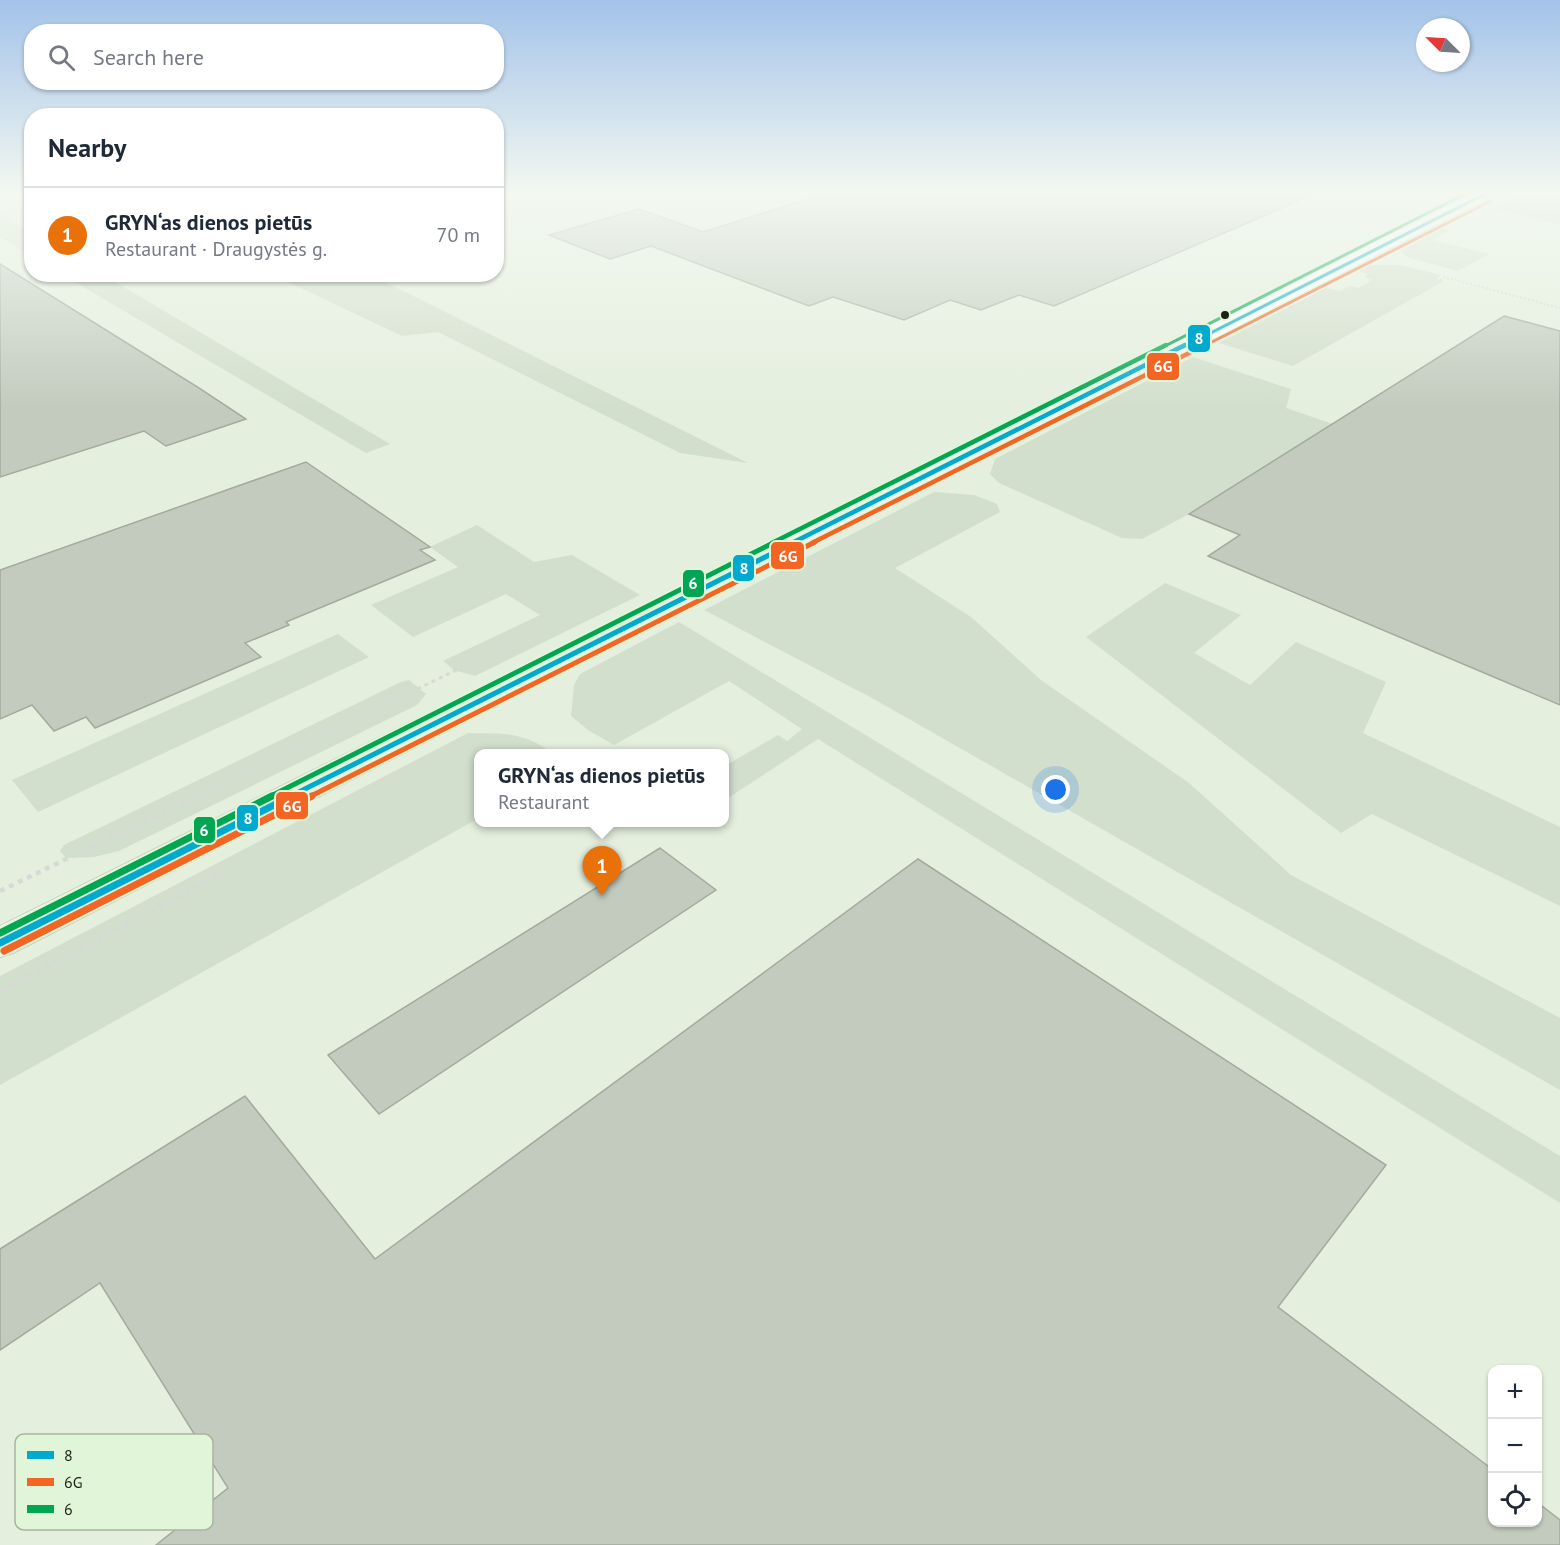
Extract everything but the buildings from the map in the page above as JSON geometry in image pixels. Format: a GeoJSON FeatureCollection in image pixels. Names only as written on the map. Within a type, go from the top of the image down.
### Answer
{"type":"FeatureCollection","features":[{"type":"Feature","properties":{"kind":"main road"},"geometry":{"type":"LineString","coordinates":[[0,943],[1344,265]]}},
{"type":"Feature","properties":{"kind":"path"},"geometry":{"type":"LineString","coordinates":[[1370,280],[1440,280],[1444,278],[1560,308]]}},
{"type":"Feature","properties":{"kind":"green space"},"geometry":{"type":"Polygon","coordinates":[[[1370,265],[1400,265],[1441,275],[1436,279],[1444,281],[1293,366],[1219,343],[1326,288],[1340,291],[1350,286],[1358,288],[1372,280],[1364,277],[1368,274],[1359,271],[1370,265]]]}},
{"type":"Feature","properties":{"kind":"green space"},"geometry":{"type":"Polygon","coordinates":[[[1436,265],[1469,265],[1458,271],[1436,265]]]}},
{"type":"Feature","properties":{"kind":"green space"},"geometry":{"type":"Polygon","coordinates":[[[75,282],[115,282],[390,444],[366,453],[75,282]]]}},
{"type":"Feature","properties":{"kind":"green space"},"geometry":{"type":"Polygon","coordinates":[[[288,282],[385,282],[748,463],[680,453],[438,332],[402,336],[288,282]]]}},
{"type":"Feature","properties":{"kind":"green space"},"geometry":{"type":"Polygon","coordinates":[[[1193,357],[1291,389],[1286,408],[1333,424],[1189,514],[1142,539],[1122,538],[999,483],[990,474],[995,459],[1193,357]]]}},
{"type":"Feature","properties":{"kind":"green space"},"geometry":{"type":"Polygon","coordinates":[[[934,492],[974,495],[997,504],[1000,512],[895,568],[971,617],[1041,680],[1189,783],[1291,875],[1560,1018],[1560,1090],[872,698],[704,610],[934,492]]]}},
{"type":"Feature","properties":{"kind":"green space"},"geometry":{"type":"Polygon","coordinates":[[[477,525],[534,562],[572,555],[640,595],[475,676],[454,670],[443,661],[540,615],[506,594],[413,637],[371,605],[458,567],[430,547],[477,525]]]}},
{"type":"Feature","properties":{"kind":"green space"},"geometry":{"type":"Polygon","coordinates":[[[1165,583],[1241,615],[1194,653],[1250,685],[1296,642],[1386,682],[1363,733],[1560,827],[1560,906],[1372,814],[1341,833],[1086,637],[1165,583]]]}},
{"type":"Feature","properties":{"kind":"green space"},"geometry":{"type":"Polygon","coordinates":[[[679,622],[1560,1156],[1560,1203],[818,739],[729,797],[729,764],[778,735],[787,741],[802,729],[729,681],[614,745],[588,730],[571,716],[574,685],[580,674],[679,622]]]}},
{"type":"Feature","properties":{"kind":"green space"},"geometry":{"type":"Polygon","coordinates":[[[338,634],[369,657],[38,812],[12,780],[338,634]]]}},
{"type":"Feature","properties":{"kind":"green space"},"geometry":{"type":"Polygon","coordinates":[[[409,680],[426,694],[417,705],[119,851],[94,857],[66,858],[60,851],[64,845],[409,680]]]}},
{"type":"Feature","properties":{"kind":"green space"},"geometry":{"type":"Polygon","coordinates":[[[468,733],[522,737],[547,749],[474,749],[474,821],[0,1085],[0,976],[468,733]]]}},
{"type":"Feature","properties":{"kind":"transit line","name":"6"},"geometry":{"type":"LineString","coordinates":[[0,933],[1324,265]]}},
{"type":"Feature","properties":{"kind":"transit line","name":"8"},"geometry":{"type":"LineString","coordinates":[[0,943],[1344,265]]}},
{"type":"Feature","properties":{"kind":"transit line","name":"6G"},"geometry":{"type":"LineString","coordinates":[[4,951],[1364,265]]}},
{"type":"Feature","properties":{"kind":"place","name":"GRYN‘as dienos pietūs"},"geometry":{"type":"Point","coordinates":[602,896]}}]}
